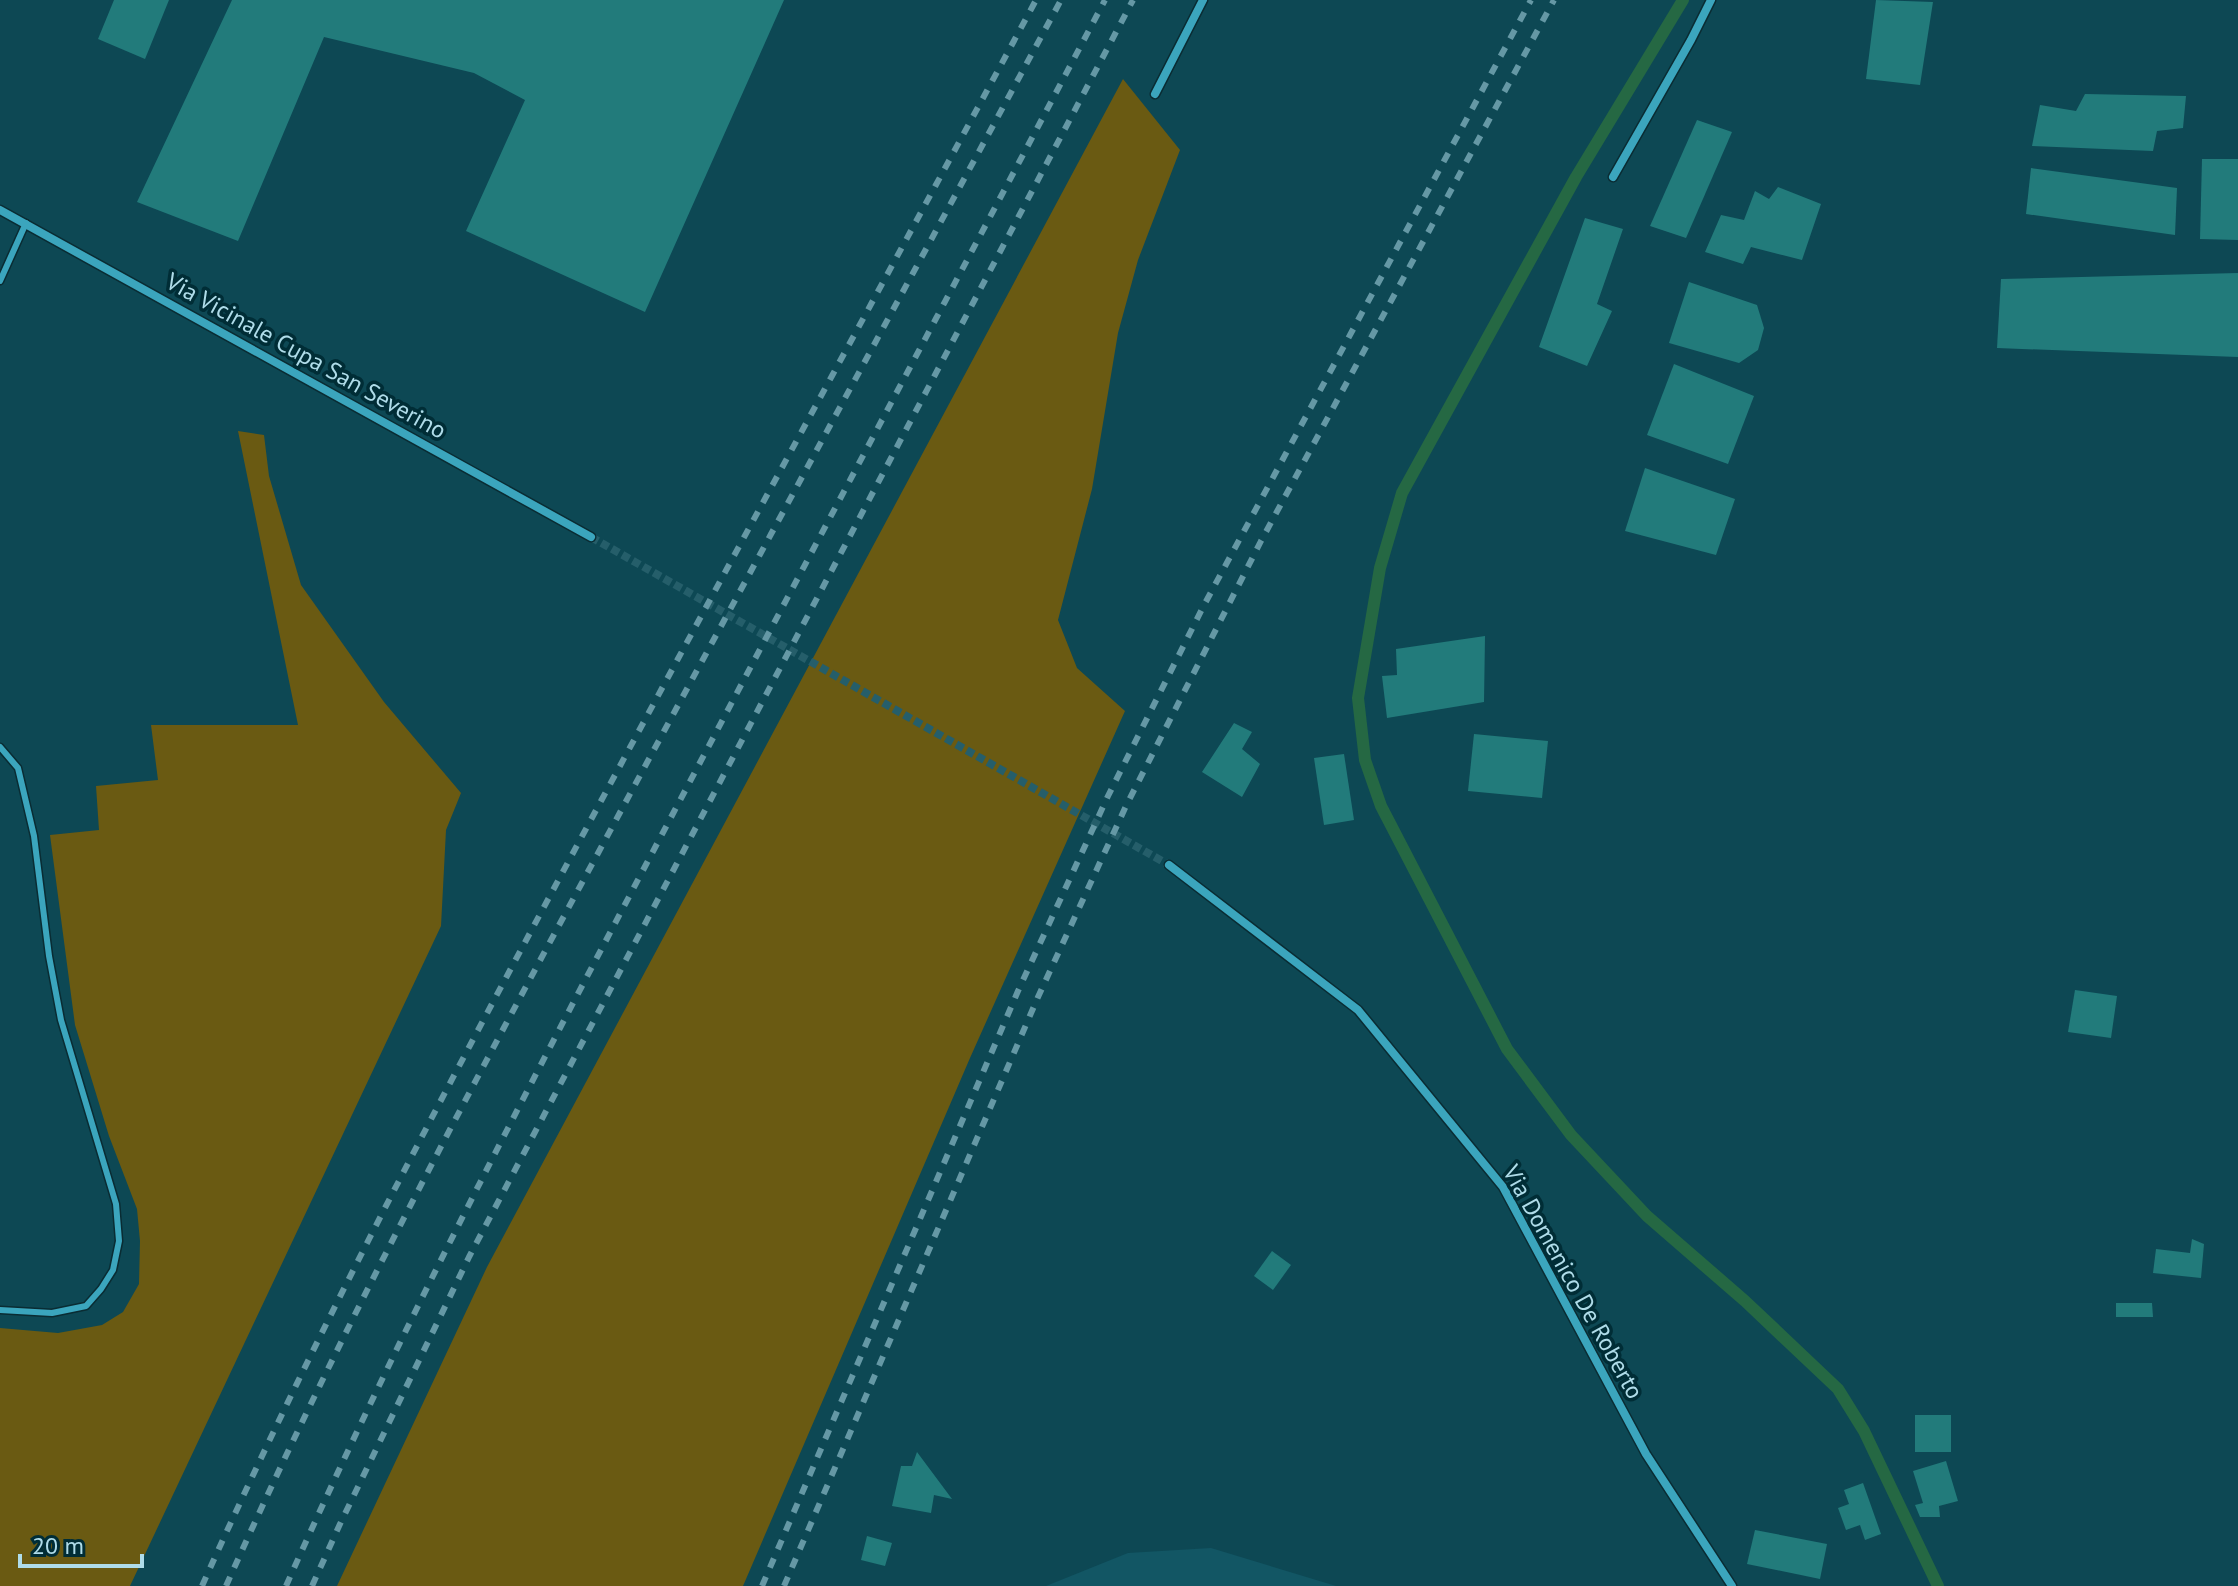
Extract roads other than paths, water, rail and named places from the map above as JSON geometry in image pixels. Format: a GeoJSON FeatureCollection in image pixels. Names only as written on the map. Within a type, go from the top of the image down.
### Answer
{"type":"FeatureCollection","features":[{"type":"Feature","properties":{"kind":"street"},"geometry":{"type":"LineString","coordinates":[[1155,94],[1203,0]]}},
{"type":"Feature","properties":{"kind":"street"},"geometry":{"type":"LineString","coordinates":[[1613,177],[1711,0]]}},
{"type":"Feature","properties":{"kind":"street","name":"Via Vicinale Cupa San Severino"},"geometry":{"type":"LineString","coordinates":[[0,210],[591,537]]}},
{"type":"Feature","properties":{"kind":"street","name":"Via Domenico De Roberto"},"geometry":{"type":"LineString","coordinates":[[1169,865],[1358,1010],[1503,1187],[1646,1454],[1732,1586]]}},
{"type":"Feature","properties":{"kind":"lane"},"geometry":{"type":"LineString","coordinates":[[0,281],[26,223]]}},
{"type":"Feature","properties":{"kind":"lane"},"geometry":{"type":"LineString","coordinates":[[0,747],[18,768],[34,836],[49,956],[61,1020],[116,1204],[119,1241],[113,1270],[86,1306],[52,1313],[0,1310]]}},
{"type":"Feature","properties":{"kind":"waterway"},"geometry":{"type":"LineString","coordinates":[[1683,0],[1576,177],[1402,493],[1380,568],[1358,698],[1365,760],[1381,806],[1507,1049],[1571,1135],[1647,1216],[1745,1301],[1838,1389],[1864,1431],[1938,1586]]}},
{"type":"Feature","properties":{"kind":"tunnel"},"geometry":{"type":"LineString","coordinates":[[591,537],[1169,865]]}},
{"type":"Feature","properties":{"kind":"railway"},"geometry":{"type":"LineString","coordinates":[[202,1586],[329,1318],[466,1053],[1036,0]]}},
{"type":"Feature","properties":{"kind":"railway"},"geometry":{"type":"LineString","coordinates":[[226,1586],[313,1400],[452,1126],[1061,0]]}},
{"type":"Feature","properties":{"kind":"railway"},"geometry":{"type":"LineString","coordinates":[[286,1586],[419,1303],[514,1117],[1105,0]]}},
{"type":"Feature","properties":{"kind":"railway"},"geometry":{"type":"LineString","coordinates":[[312,1586],[469,1257],[1133,0]]}},
{"type":"Feature","properties":{"kind":"railway"},"geometry":{"type":"LineString","coordinates":[[762,1586],[1018,991],[1108,796],[1203,607],[1531,0]]}},
{"type":"Feature","properties":{"kind":"railway"},"geometry":{"type":"LineString","coordinates":[[784,1586],[1038,997],[1126,806],[1261,541],[1554,0]]}}]}
